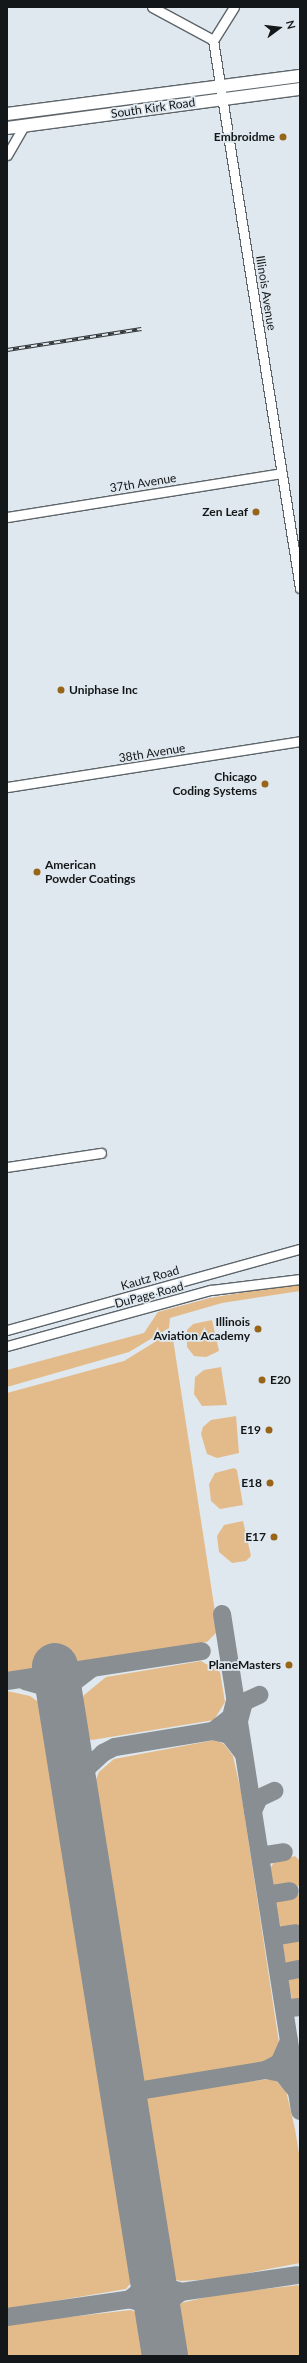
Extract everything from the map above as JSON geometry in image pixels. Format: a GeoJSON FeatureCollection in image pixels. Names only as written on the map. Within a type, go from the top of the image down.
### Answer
{"type":"FeatureCollection","features":[{"type":"Feature","properties":{"kind":"main road","name":"South Kirk Road"},"geometry":{"type":"LineString","coordinates":[[7,114],[300,76]]}},
{"type":"Feature","properties":{"kind":"main road","name":"South Kirk Road"},"geometry":{"type":"LineString","coordinates":[[7,128],[300,89]]}},
{"type":"Feature","properties":{"kind":"street"},"geometry":{"type":"LineString","coordinates":[[152,7],[213,40],[234,7]]}},
{"type":"Feature","properties":{"kind":"street","name":"Illinois Avenue"},"geometry":{"type":"LineString","coordinates":[[213,40],[224,98],[300,588]]}},
{"type":"Feature","properties":{"kind":"street"},"geometry":{"type":"LineString","coordinates":[[7,155],[24,126]]}},
{"type":"Feature","properties":{"kind":"street","name":"37th Avenue"},"geometry":{"type":"LineString","coordinates":[[7,517],[282,473]]}},
{"type":"Feature","properties":{"kind":"street","name":"38th Avenue"},"geometry":{"type":"LineString","coordinates":[[7,787],[300,742]]}},
{"type":"Feature","properties":{"kind":"street"},"geometry":{"type":"LineString","coordinates":[[7,1168],[101,1153]]}},
{"type":"Feature","properties":{"kind":"street","name":"Kautz Road"},"geometry":{"type":"LineString","coordinates":[[7,1330],[300,1249]]}},
{"type":"Feature","properties":{"kind":"street","name":"DuPage Road"},"geometry":{"type":"LineString","coordinates":[[7,1346],[211,1290],[300,1279]]}},
{"type":"Feature","properties":{"kind":"shaded area"},"geometry":{"type":"Polygon","coordinates":[[[299,1283],[300,1291],[222,1303],[170,1318],[169,1328],[129,1352],[7,1387],[7,1370],[144,1333],[158,1312],[210,1298],[299,1283]]]}},
{"type":"Feature","properties":{"kind":"shaded area"},"geometry":{"type":"Polygon","coordinates":[[[212,1320],[219,1351],[206,1357],[194,1356],[187,1347],[187,1330],[193,1324],[212,1320]]]}},
{"type":"Feature","properties":{"kind":"shaded area"},"geometry":{"type":"Polygon","coordinates":[[[163,1337],[173,1339],[218,1631],[207,1642],[67,1664],[66,1658],[44,1662],[44,1668],[7,1674],[7,1393],[124,1361],[163,1337]]]}},
{"type":"Feature","properties":{"kind":"shaded area"},"geometry":{"type":"Polygon","coordinates":[[[221,1367],[227,1405],[202,1406],[194,1394],[195,1377],[204,1370],[221,1367]]]}},
{"type":"Feature","properties":{"kind":"shaded area"},"geometry":{"type":"Polygon","coordinates":[[[236,1416],[239,1453],[217,1458],[207,1454],[201,1434],[203,1427],[211,1420],[236,1416]]]}},
{"type":"Feature","properties":{"kind":"shaded area"},"geometry":{"type":"Polygon","coordinates":[[[234,1468],[237,1470],[243,1505],[220,1509],[211,1501],[209,1484],[215,1473],[234,1468]]]}},
{"type":"Feature","properties":{"kind":"shaded area"},"geometry":{"type":"Polygon","coordinates":[[[243,1521],[251,1556],[246,1561],[232,1563],[219,1552],[217,1536],[224,1525],[243,1521]]]}},
{"type":"Feature","properties":{"kind":"shaded area"},"geometry":{"type":"Polygon","coordinates":[[[201,1661],[220,1672],[225,1702],[214,1720],[92,1740],[84,1738],[77,1730],[75,1717],[84,1695],[106,1677],[201,1661]]]}},
{"type":"Feature","properties":{"kind":"shaded area"},"geometry":{"type":"Polygon","coordinates":[[[7,1691],[30,1696],[41,1704],[53,1724],[140,2271],[126,2289],[7,2309],[7,1691]]]}},
{"type":"Feature","properties":{"kind":"shaded area"},"geometry":{"type":"Polygon","coordinates":[[[215,1740],[224,1744],[233,1756],[241,1792],[279,2043],[273,2056],[262,2063],[147,2083],[135,2078],[131,2072],[88,1800],[99,1772],[114,1759],[215,1740]]]}},
{"type":"Feature","properties":{"kind":"shaded area"},"geometry":{"type":"Polygon","coordinates":[[[295,1856],[300,1861],[300,1886],[272,1886],[270,1869],[274,1862],[295,1856]]]}},
{"type":"Feature","properties":{"kind":"shaded area"},"geometry":{"type":"Polygon","coordinates":[[[300,1894],[300,1928],[281,1929],[275,1901],[300,1894]]]}},
{"type":"Feature","properties":{"kind":"shaded area"},"geometry":{"type":"Polygon","coordinates":[[[300,1937],[300,1965],[287,1966],[281,1943],[300,1937]]]}},
{"type":"Feature","properties":{"kind":"shaded area"},"geometry":{"type":"Polygon","coordinates":[[[300,1974],[300,2002],[293,2002],[287,1979],[300,1974]]]}},
{"type":"Feature","properties":{"kind":"shaded area"},"geometry":{"type":"Polygon","coordinates":[[[269,2079],[276,2081],[286,2091],[295,2129],[300,2160],[300,2263],[216,2279],[180,2281],[171,2278],[162,2268],[137,2109],[140,2101],[151,2094],[269,2079]]]}},
{"type":"Feature","properties":{"kind":"shaded area"},"geometry":{"type":"Polygon","coordinates":[[[300,2285],[300,2356],[176,2356],[171,2320],[181,2303],[220,2294],[300,2285]]]}},
{"type":"Feature","properties":{"kind":"shaded area"},"geometry":{"type":"Polygon","coordinates":[[[131,2310],[144,2316],[148,2324],[153,2356],[7,2356],[7,2324],[131,2310]]]}},
{"type":"Feature","properties":{"kind":"taxiway"},"geometry":{"type":"LineString","coordinates":[[222,1614],[300,2111]]}},
{"type":"Feature","properties":{"kind":"taxiway"},"geometry":{"type":"LineString","coordinates":[[7,1681],[202,1651]]}},
{"type":"Feature","properties":{"kind":"taxiway"},"geometry":{"type":"LineString","coordinates":[[25,1681],[46,1687],[62,1706],[73,1683],[91,1669]]}},
{"type":"Feature","properties":{"kind":"taxiway"},"geometry":{"type":"LineString","coordinates":[[239,1721],[244,1702],[259,1695]]}},
{"type":"Feature","properties":{"kind":"taxiway"},"geometry":{"type":"LineString","coordinates":[[235,1701],[231,1717],[213,1731],[229,1735],[243,1753]]}},
{"type":"Feature","properties":{"kind":"taxiway"},"geometry":{"type":"LineString","coordinates":[[78,1806],[87,1768],[103,1753],[115,1747],[213,1731]]}},
{"type":"Feature","properties":{"kind":"taxiway"},"geometry":{"type":"LineString","coordinates":[[253,1811],[259,1798],[274,1791]]}},
{"type":"Feature","properties":{"kind":"taxiway"},"geometry":{"type":"LineString","coordinates":[[266,1855],[284,1852]]}},
{"type":"Feature","properties":{"kind":"taxiway"},"geometry":{"type":"LineString","coordinates":[[272,1894],[290,1891]]}},
{"type":"Feature","properties":{"kind":"taxiway"},"geometry":{"type":"LineString","coordinates":[[278,1936],[296,1933]]}},
{"type":"Feature","properties":{"kind":"taxiway"},"geometry":{"type":"LineString","coordinates":[[284,1972],[300,1969]]}},
{"type":"Feature","properties":{"kind":"taxiway"},"geometry":{"type":"LineString","coordinates":[[290,2008],[300,2007]]}},
{"type":"Feature","properties":{"kind":"taxiway"},"geometry":{"type":"LineString","coordinates":[[289,2041],[279,2063],[266,2070],[282,2073],[296,2090]]}},
{"type":"Feature","properties":{"kind":"taxiway"},"geometry":{"type":"LineString","coordinates":[[119,2070],[131,2087],[144,2090],[132,2097],[126,2114]]}},
{"type":"Feature","properties":{"kind":"taxiway"},"geometry":{"type":"LineString","coordinates":[[144,2090],[266,2070]]}},
{"type":"Feature","properties":{"kind":"taxiway"},"geometry":{"type":"LineString","coordinates":[[151,2268],[163,2286],[181,2292],[165,2304],[159,2321],[148,2305],[130,2299],[145,2287],[151,2268]]}},
{"type":"Feature","properties":{"kind":"taxiway"},"geometry":{"type":"LineString","coordinates":[[7,2317],[297,2275]]}},
{"type":"Feature","properties":{"kind":"runway"},"geometry":{"type":"LineString","coordinates":[[55,1666],[165,2356]]}},
{"type":"Feature","properties":{"kind":"railway"},"geometry":{"type":"LineString","coordinates":[[7,350],[141,329]]}},
{"type":"Feature","properties":{"kind":"place","name":"Embroidme"},"geometry":{"type":"Point","coordinates":[283,137]}},
{"type":"Feature","properties":{"kind":"place","name":"Zen Leaf"},"geometry":{"type":"Point","coordinates":[256,512]}},
{"type":"Feature","properties":{"kind":"place","name":"Uniphase Inc"},"geometry":{"type":"Point","coordinates":[61,690]}},
{"type":"Feature","properties":{"kind":"place","name":"Chicago Coding Systems"},"geometry":{"type":"Point","coordinates":[265,784]}},
{"type":"Feature","properties":{"kind":"place","name":"American Powder Coatings"},"geometry":{"type":"Point","coordinates":[37,872]}},
{"type":"Feature","properties":{"kind":"place","name":"Illinois Aviation Academy"},"geometry":{"type":"Point","coordinates":[258,1329]}},
{"type":"Feature","properties":{"kind":"place","name":"E20"},"geometry":{"type":"Point","coordinates":[262,1380]}},
{"type":"Feature","properties":{"kind":"place","name":"E19"},"geometry":{"type":"Point","coordinates":[269,1430]}},
{"type":"Feature","properties":{"kind":"place","name":"E18"},"geometry":{"type":"Point","coordinates":[270,1483]}},
{"type":"Feature","properties":{"kind":"place","name":"E17"},"geometry":{"type":"Point","coordinates":[274,1537]}},
{"type":"Feature","properties":{"kind":"place","name":"PlaneMasters"},"geometry":{"type":"Point","coordinates":[289,1665]}}]}
